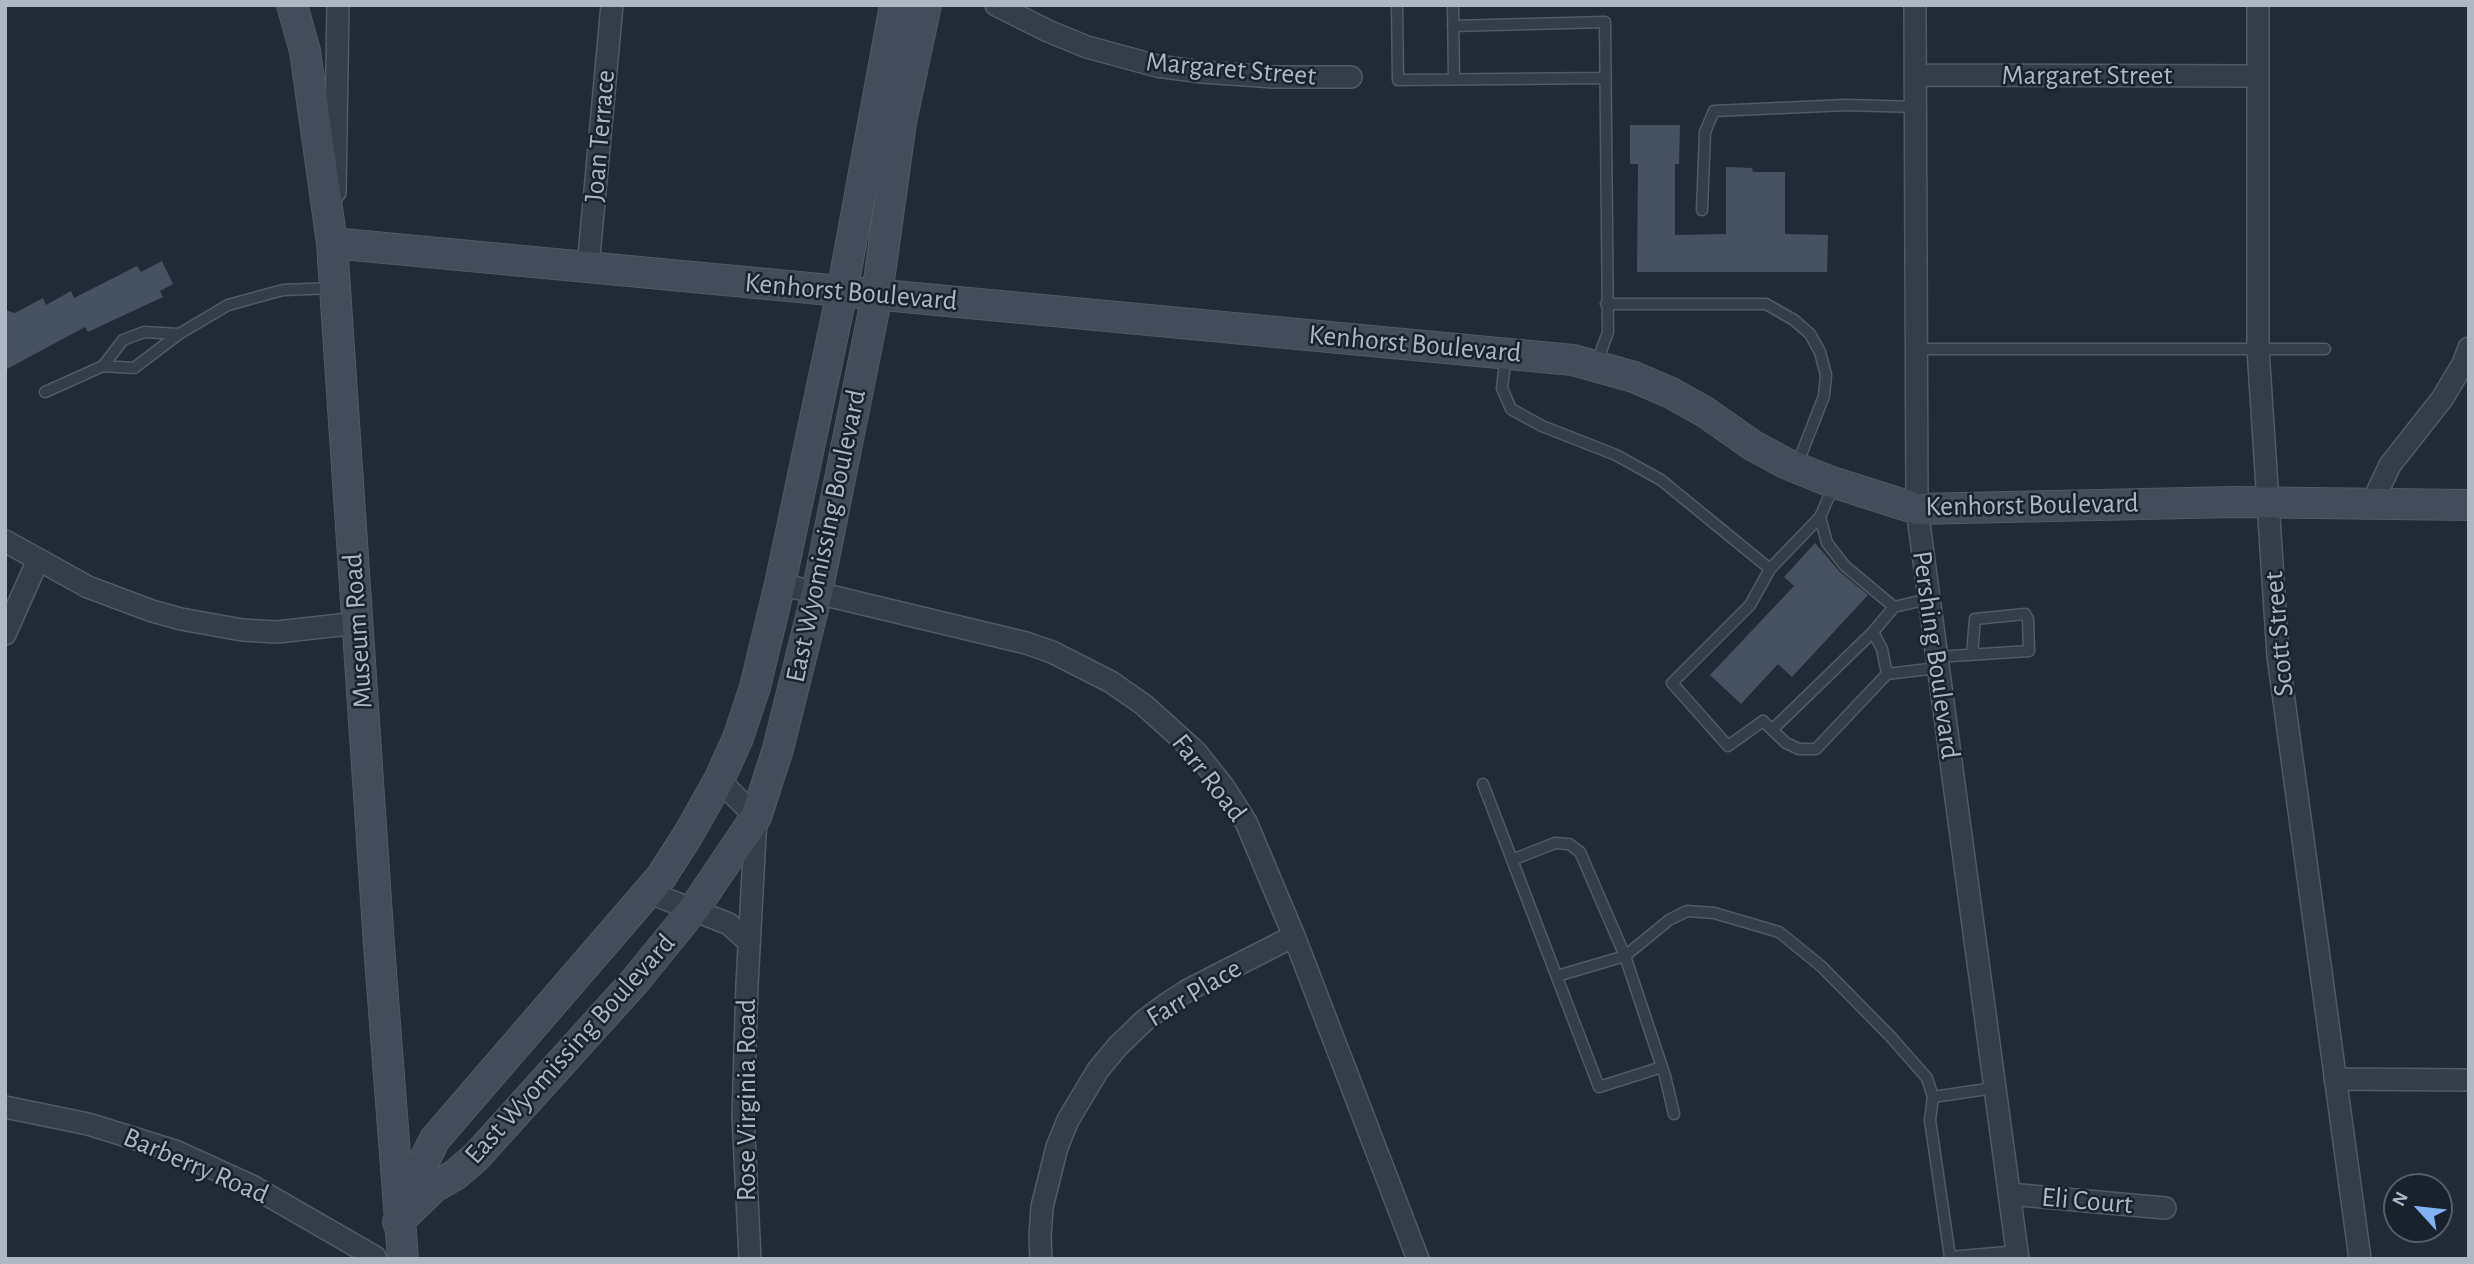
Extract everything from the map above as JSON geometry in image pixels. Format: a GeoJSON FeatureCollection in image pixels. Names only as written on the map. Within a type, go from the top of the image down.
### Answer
{"type":"FeatureCollection","features":[{"type":"Feature","properties":{"kind":"street","name":"Museum Road"},"geometry":{"type":"LineString","coordinates":[[292,5],[305,51],[332,243],[398,1222],[384,1258]]}},
{"type":"Feature","properties":{"kind":"street"},"geometry":{"type":"LineString","coordinates":[[332,243],[337,134],[338,5]]}},
{"type":"Feature","properties":{"kind":"street","name":"Joan Terrace"},"geometry":{"type":"LineString","coordinates":[[587,267],[612,5]]}},
{"type":"Feature","properties":{"kind":"street","name":"East Wyomissing Boulevard"},"geometry":{"type":"LineString","coordinates":[[398,1222],[435,1139],[661,877],[719,780],[738,738],[755,687],[780,583],[842,292],[895,5]]}},
{"type":"Feature","properties":{"kind":"street","name":"East Wyomissing Boulevard"},"geometry":{"type":"LineString","coordinates":[[398,1222],[434,1187],[455,1175],[476,1157],[635,981],[676,934],[756,817],[779,749],[817,593],[877,295],[901,122],[926,5]]}},
{"type":"Feature","properties":{"kind":"street","name":"Margaret Street"},"geometry":{"type":"LineString","coordinates":[[996,5],[1087,47],[1157,66],[1238,75],[1351,77]]}},
{"type":"Feature","properties":{"kind":"street","name":"Pershing Boulevard"},"geometry":{"type":"LineString","coordinates":[[1915,5],[1917,509],[2017,1255]]}},
{"type":"Feature","properties":{"kind":"street","name":"Scott Street"},"geometry":{"type":"LineString","coordinates":[[2258,5],[2258,349],[2278,656],[2360,1259]]}},
{"type":"Feature","properties":{"kind":"street","name":"Margaret Street"},"geometry":{"type":"LineString","coordinates":[[1916,75],[2258,76]]}},
{"type":"Feature","properties":{"kind":"street","name":"Kenhorst Boulevard"},"geometry":{"type":"LineString","coordinates":[[332,243],[1573,360],[1634,377],[1671,393],[1752,445],[1796,468],[1917,509],[2268,503],[2469,505]]}},
{"type":"Feature","properties":{"kind":"street"},"geometry":{"type":"LineString","coordinates":[[2371,505],[2390,465],[2442,399],[2463,364],[2469,348]]}},
{"type":"Feature","properties":{"kind":"street"},"geometry":{"type":"LineString","coordinates":[[5,541],[115,598],[162,614],[207,625],[277,632],[358,623]]}},
{"type":"Feature","properties":{"kind":"street"},"geometry":{"type":"LineString","coordinates":[[5,634],[38,560]]}},
{"type":"Feature","properties":{"kind":"street","name":"Farr Road"},"geometry":{"type":"LineString","coordinates":[[780,583],[1026,643],[1073,661],[1111,682],[1144,705],[1187,743],[1223,786],[1246,822],[1294,936],[1418,1259]]}},
{"type":"Feature","properties":{"kind":"street"},"geometry":{"type":"LineString","coordinates":[[719,780],[756,817]]}},
{"type":"Feature","properties":{"kind":"street","name":"Rose Virginia Road"},"geometry":{"type":"LineString","coordinates":[[750,1259],[743,1116],[756,817]]}},
{"type":"Feature","properties":{"kind":"street"},"geometry":{"type":"LineString","coordinates":[[648,892],[729,924],[749,942]]}},
{"type":"Feature","properties":{"kind":"street","name":"Farr Place"},"geometry":{"type":"LineString","coordinates":[[1041,1259],[1042,1207],[1057,1147],[1073,1112],[1098,1070],[1145,1020],[1168,1003],[1294,936]]}},
{"type":"Feature","properties":{"kind":"street"},"geometry":{"type":"LineString","coordinates":[[2335,1079],[2469,1080]]}},
{"type":"Feature","properties":{"kind":"street","name":"Barberry Road"},"geometry":{"type":"LineString","coordinates":[[5,1107],[88,1124],[175,1151],[252,1186],[384,1258]]}},
{"type":"Feature","properties":{"kind":"street","name":"Eli Court"},"geometry":{"type":"LineString","coordinates":[[2009,1194],[2165,1208]]}},
{"type":"Feature","properties":{"kind":"lane"},"geometry":{"type":"LineString","coordinates":[[1397,5],[1398,80],[1605,79]]}},
{"type":"Feature","properties":{"kind":"lane"},"geometry":{"type":"LineString","coordinates":[[1453,5],[1454,79]]}},
{"type":"Feature","properties":{"kind":"lane"},"geometry":{"type":"LineString","coordinates":[[1453,26],[1605,22],[1608,332],[1596,365]]}},
{"type":"Feature","properties":{"kind":"lane"},"geometry":{"type":"LineString","coordinates":[[1702,209],[1705,132],[1714,111],[1846,105],[1916,107]]}},
{"type":"Feature","properties":{"kind":"lane"},"geometry":{"type":"LineString","coordinates":[[45,391],[103,366],[134,368],[179,334],[228,305],[283,290],[335,288]]}},
{"type":"Feature","properties":{"kind":"lane"},"geometry":{"type":"LineString","coordinates":[[1606,304],[1766,304],[1794,320],[1810,334],[1820,352],[1826,374],[1824,396],[1796,468]]}},
{"type":"Feature","properties":{"kind":"lane"},"geometry":{"type":"LineString","coordinates":[[103,366],[123,340],[144,332],[179,334]]}},
{"type":"Feature","properties":{"kind":"lane"},"geometry":{"type":"LineString","coordinates":[[1917,349],[2325,349]]}},
{"type":"Feature","properties":{"kind":"lane"},"geometry":{"type":"LineString","coordinates":[[1507,353],[1502,388],[1511,409],[1542,426],[1616,454],[1661,480],[1770,569]]}},
{"type":"Feature","properties":{"kind":"lane"},"geometry":{"type":"LineString","coordinates":[[1835,483],[1820,517],[1770,569],[1750,605],[1672,683],[1728,746],[1763,720],[1786,743],[1799,749],[1816,749],[1886,674],[1972,654],[2029,651],[2028,619],[2025,614],[1979,618],[1973,621],[1972,654]]}},
{"type":"Feature","properties":{"kind":"lane"},"geometry":{"type":"LineString","coordinates":[[1820,517],[1827,543],[1839,558],[1894,607]]}},
{"type":"Feature","properties":{"kind":"lane"},"geometry":{"type":"LineString","coordinates":[[1773,729],[1894,607],[1928,599]]}},
{"type":"Feature","properties":{"kind":"lane"},"geometry":{"type":"LineString","coordinates":[[1872,632],[1882,649],[1886,674]]}},
{"type":"Feature","properties":{"kind":"lane"},"geometry":{"type":"LineString","coordinates":[[1483,784],[1599,1087],[1662,1068]]}},
{"type":"Feature","properties":{"kind":"lane"},"geometry":{"type":"LineString","coordinates":[[1512,860],[1555,843],[1569,844],[1580,852],[1625,956],[1662,1068],[1674,1114]]}},
{"type":"Feature","properties":{"kind":"lane"},"geometry":{"type":"LineString","coordinates":[[1557,976],[1625,956],[1669,920],[1687,911],[1714,913],[1779,932],[1821,967],[1890,1036],[1927,1078],[1933,1097],[1930,1120],[1950,1257],[2017,1255]]}},
{"type":"Feature","properties":{"kind":"lane"},"geometry":{"type":"LineString","coordinates":[[1933,1097],[1994,1088]]}},
{"type":"Feature","properties":{"kind":"building"},"geometry":{"type":"Polygon","coordinates":[[[1630,125],[1680,125],[1679,164],[1675,164],[1675,235],[1726,234],[1726,167],[1752,168],[1753,172],[1785,172],[1785,234],[1828,235],[1827,272],[1637,272],[1638,164],[1630,164],[1630,125]]]}},
{"type":"Feature","properties":{"kind":"building"},"geometry":{"type":"Polygon","coordinates":[[[162,261],[173,284],[160,291],[163,297],[88,332],[85,327],[5,370],[5,310],[15,313],[43,298],[46,305],[71,291],[74,298],[137,266],[141,272],[162,261]]]}},
{"type":"Feature","properties":{"kind":"building"},"geometry":{"type":"Polygon","coordinates":[[[1815,543],[1840,572],[1868,595],[1792,677],[1778,664],[1741,704],[1710,675],[1794,586],[1784,577],[1815,543]]]}}]}
